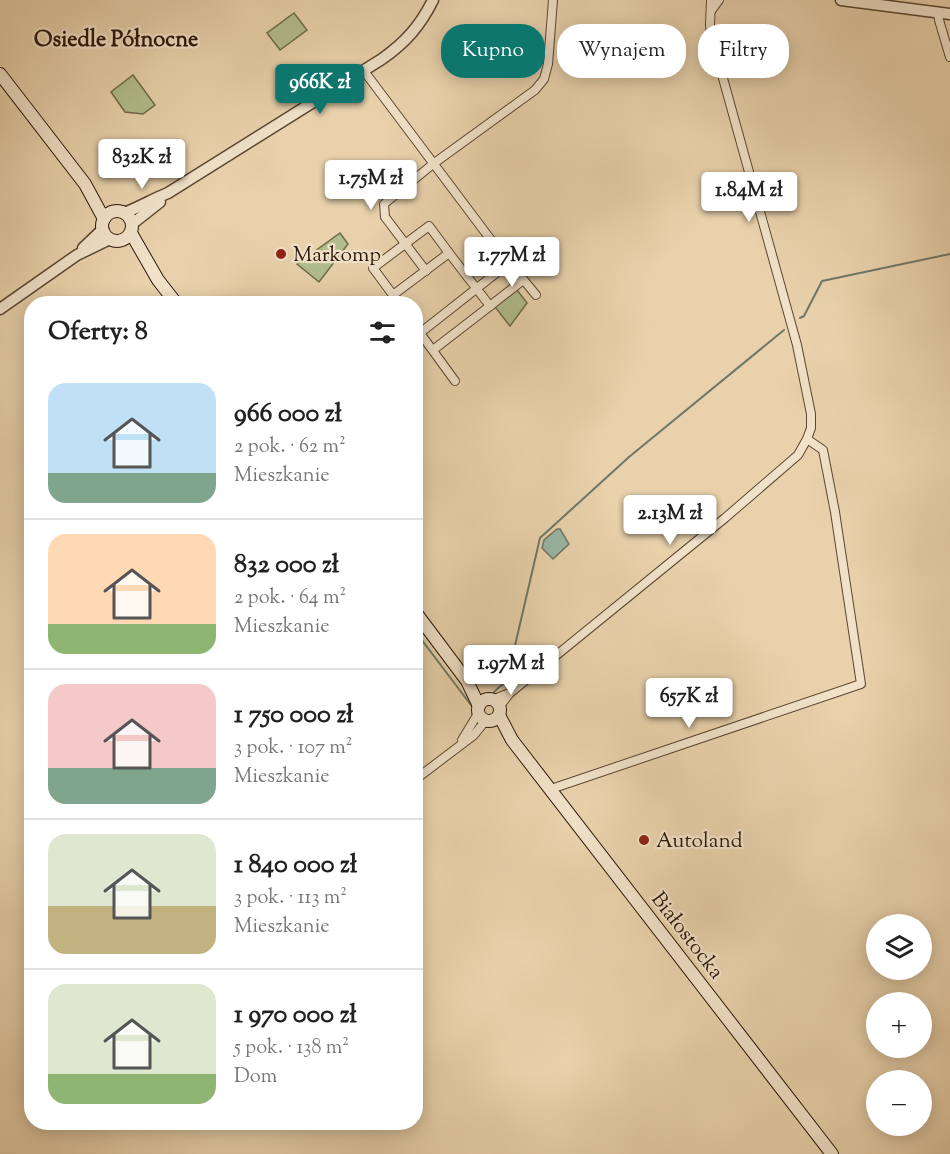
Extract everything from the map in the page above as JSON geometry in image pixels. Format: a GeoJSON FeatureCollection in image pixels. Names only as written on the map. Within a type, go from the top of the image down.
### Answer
{"type":"FeatureCollection","features":[{"type":"Feature","properties":{"kind":"main road"},"geometry":{"type":"LineString","coordinates":[[0,74],[85,184],[107,237],[126,247],[171,296]]}},
{"type":"Feature","properties":{"kind":"main road"},"geometry":{"type":"LineString","coordinates":[[85,184],[131,220],[131,229],[137,247],[151,265],[158,280]]}},
{"type":"Feature","properties":{"kind":"main road"},"geometry":{"type":"LineString","coordinates":[[103,224],[107,215],[120,212]]}},
{"type":"Feature","properties":{"kind":"main road"},"geometry":{"type":"LineString","coordinates":[[115,240],[123,240],[131,229]]}},
{"type":"Feature","properties":{"kind":"main road","name":"Białostocka"},"geometry":{"type":"LineString","coordinates":[[423,622],[467,681],[477,700],[489,710],[551,789],[832,1154]]}},
{"type":"Feature","properties":{"kind":"street"},"geometry":{"type":"LineString","coordinates":[[120,212],[139,208],[168,193],[397,49],[412,34],[434,0]]}},
{"type":"Feature","properties":{"kind":"street"},"geometry":{"type":"LineString","coordinates":[[426,271],[385,217],[384,204],[433,164],[535,90],[544,79],[548,64],[553,0]]}},
{"type":"Feature","properties":{"kind":"street"},"geometry":{"type":"LineString","coordinates":[[423,774],[474,735],[489,710],[798,455],[807,439],[811,428],[811,414],[797,345],[711,35],[711,0]]}},
{"type":"Feature","properties":{"kind":"street"},"geometry":{"type":"LineString","coordinates":[[711,11],[719,0]]}},
{"type":"Feature","properties":{"kind":"street"},"geometry":{"type":"LineString","coordinates":[[841,0],[950,14]]}},
{"type":"Feature","properties":{"kind":"street"},"geometry":{"type":"LineString","coordinates":[[938,13],[950,57]]}},
{"type":"Feature","properties":{"kind":"street"},"geometry":{"type":"LineString","coordinates":[[364,71],[509,263],[536,295]]}},
{"type":"Feature","properties":{"kind":"street"},"geometry":{"type":"LineString","coordinates":[[131,229],[168,193]]}},
{"type":"Feature","properties":{"kind":"street"},"geometry":{"type":"LineString","coordinates":[[77,255],[103,224]]}},
{"type":"Feature","properties":{"kind":"street"},"geometry":{"type":"LineString","coordinates":[[388,296],[373,268],[429,225],[490,306]]}},
{"type":"Feature","properties":{"kind":"street"},"geometry":{"type":"LineString","coordinates":[[0,309],[77,255],[115,240]]}},
{"type":"Feature","properties":{"kind":"street"},"geometry":{"type":"LineString","coordinates":[[394,296],[449,253]]}},
{"type":"Feature","properties":{"kind":"street"},"geometry":{"type":"LineString","coordinates":[[423,331],[509,263]]}},
{"type":"Feature","properties":{"kind":"street"},"geometry":{"type":"LineString","coordinates":[[433,350],[523,280]]}},
{"type":"Feature","properties":{"kind":"street"},"geometry":{"type":"LineString","coordinates":[[423,337],[455,381]]}},
{"type":"Feature","properties":{"kind":"street"},"geometry":{"type":"LineString","coordinates":[[551,789],[861,684],[835,512],[823,450],[807,439]]}},
{"type":"Feature","properties":{"kind":"green space"},"geometry":{"type":"Polygon","coordinates":[[[294,13],[307,30],[280,50],[267,33],[294,13]]]}},
{"type":"Feature","properties":{"kind":"green space"},"geometry":{"type":"Polygon","coordinates":[[[133,75],[155,105],[143,114],[125,112],[111,92],[133,75]]]}},
{"type":"Feature","properties":{"kind":"green space"},"geometry":{"type":"Polygon","coordinates":[[[340,233],[348,244],[319,282],[297,264],[340,233]]]}},
{"type":"Feature","properties":{"kind":"green space"},"geometry":{"type":"Polygon","coordinates":[[[517,290],[527,303],[510,326],[495,307],[517,290]]]}},
{"type":"Feature","properties":{"kind":"shaded area"},"geometry":{"type":"Polygon","coordinates":[[[560,529],[569,544],[553,559],[542,548],[544,540],[560,529]]]}},
{"type":"Feature","properties":{"kind":"waterway"},"geometry":{"type":"LineString","coordinates":[[800,318],[804,316],[822,281],[950,254]]}},
{"type":"Feature","properties":{"kind":"waterway"},"geometry":{"type":"LineString","coordinates":[[494,692],[507,680],[540,538],[629,457],[784,330]]}},
{"type":"Feature","properties":{"kind":"waterway"},"geometry":{"type":"LineString","coordinates":[[423,642],[474,709]]}},
{"type":"Feature","properties":{"kind":"place","name":"Markomp"},"geometry":{"type":"Point","coordinates":[281,254]}},
{"type":"Feature","properties":{"kind":"place","name":"Autoland"},"geometry":{"type":"Point","coordinates":[644,840]}},
{"type":"Feature","properties":{"kind":"district","name":"Osiedle Północne"},"geometry":{"type":"Point","coordinates":[116,38]}}]}
